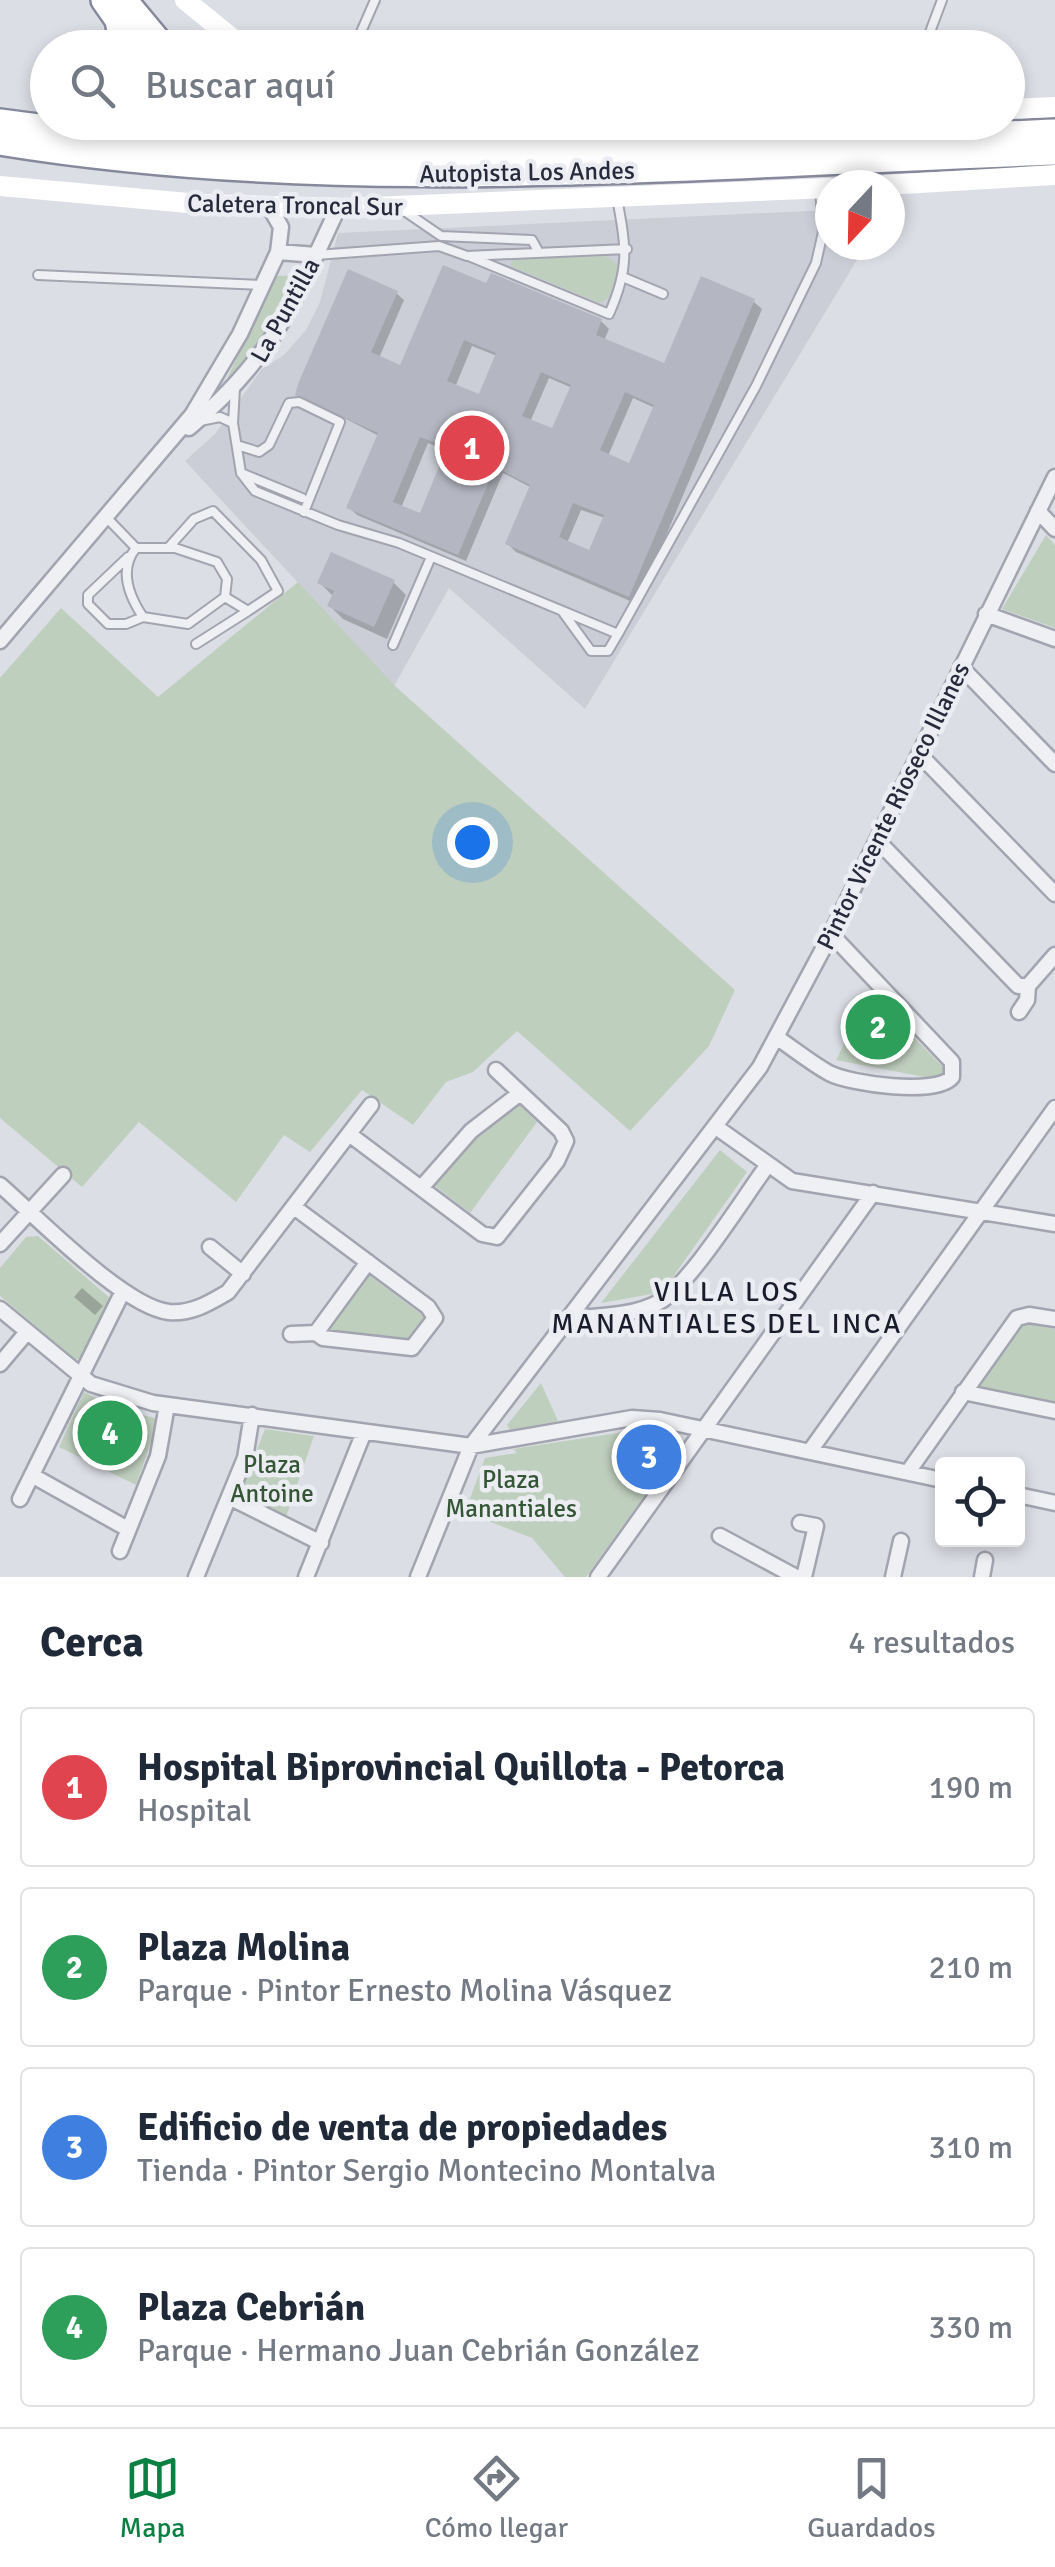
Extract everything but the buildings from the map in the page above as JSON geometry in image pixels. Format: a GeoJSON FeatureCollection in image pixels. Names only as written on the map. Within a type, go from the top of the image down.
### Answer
{"type":"FeatureCollection","features":[{"type":"Feature","properties":{"kind":"highway"},"geometry":{"type":"LineString","coordinates":[[104,0],[118,20],[120,30]]}},
{"type":"Feature","properties":{"kind":"highway"},"geometry":{"type":"LineString","coordinates":[[124,0],[149,30]]}},
{"type":"Feature","properties":{"kind":"highway"},"geometry":{"type":"LineString","coordinates":[[3,135],[30,125]]}},
{"type":"Feature","properties":{"kind":"highway","name":"Autopista Los Andes"},"geometry":{"type":"LineString","coordinates":[[1025,133],[1055,132]]}},
{"type":"Feature","properties":{"kind":"highway","name":"Autopista Los Andes"},"geometry":{"type":"LineString","coordinates":[[3,135],[30,139]]}},
{"type":"Feature","properties":{"kind":"highway","name":"Autopista Los Andes"},"geometry":{"type":"LineString","coordinates":[[3,135],[30,136]]}},
{"type":"Feature","properties":{"kind":"highway","name":"Autopista Los Andes"},"geometry":{"type":"LineString","coordinates":[[39,140],[246,169],[438,176],[1055,152]]}},
{"type":"Feature","properties":{"kind":"highway","name":"Autopista Los Andes"},"geometry":{"type":"LineString","coordinates":[[114,140],[480,154],[846,140]]}},
{"type":"Feature","properties":{"kind":"highway"},"geometry":{"type":"LineString","coordinates":[[369,140],[480,154]]}},
{"type":"Feature","properties":{"kind":"street"},"geometry":{"type":"LineString","coordinates":[[185,0],[222,30]]}},
{"type":"Feature","properties":{"kind":"street"},"geometry":{"type":"LineString","coordinates":[[1025,108],[1055,107]]}},
{"type":"Feature","properties":{"kind":"street"},"geometry":{"type":"LineString","coordinates":[[905,184],[1055,175]]}},
{"type":"Feature","properties":{"kind":"street","name":"Caletera Troncal Sur"},"geometry":{"type":"LineString","coordinates":[[0,186],[338,208],[815,189]]}},
{"type":"Feature","properties":{"kind":"street","name":"La Puntilla"},"geometry":{"type":"LineString","coordinates":[[0,641],[173,441],[227,358],[278,252],[281,227],[269,206]]}},
{"type":"Feature","properties":{"kind":"street","name":"La Puntilla"},"geometry":{"type":"LineString","coordinates":[[173,441],[235,388],[272,343],[338,208]]}},
{"type":"Feature","properties":{"kind":"street"},"geometry":{"type":"LineString","coordinates":[[278,252],[316,254]]}},
{"type":"Feature","properties":{"kind":"street","name":"Pintor Vicente Rioseco Illanes"},"geometry":{"type":"LineString","coordinates":[[418,1577],[470,1446],[716,1128],[776,1037],[831,934],[1055,477]]}},
{"type":"Feature","properties":{"kind":"street"},"geometry":{"type":"LineString","coordinates":[[1038,511],[1055,529]]}},
{"type":"Feature","properties":{"kind":"street"},"geometry":{"type":"LineString","coordinates":[[986,614],[1055,640]]}},
{"type":"Feature","properties":{"kind":"street"},"geometry":{"type":"LineString","coordinates":[[961,668],[1055,764]]}},
{"type":"Feature","properties":{"kind":"street"},"geometry":{"type":"LineString","coordinates":[[919,754],[1055,894]]}},
{"type":"Feature","properties":{"kind":"street"},"geometry":{"type":"LineString","coordinates":[[877,840],[1018,986],[1028,986]]}},
{"type":"Feature","properties":{"kind":"street"},"geometry":{"type":"LineString","coordinates":[[776,1037],[833,1076],[923,1089],[940,1088],[952,1077],[952,1062],[831,934]]}},
{"type":"Feature","properties":{"kind":"street"},"geometry":{"type":"LineString","coordinates":[[1019,1012],[1028,986],[1055,955]]}},
{"type":"Feature","properties":{"kind":"street"},"geometry":{"type":"LineString","coordinates":[[348,1134],[492,1238],[502,1234],[557,1161],[566,1141],[550,1120],[496,1070]]}},
{"type":"Feature","properties":{"kind":"street"},"geometry":{"type":"LineString","coordinates":[[421,1188],[471,1131],[519,1094]]}},
{"type":"Feature","properties":{"kind":"street"},"geometry":{"type":"LineString","coordinates":[[0,1185],[122,1291],[172,1312],[200,1308],[228,1292],[370,1106]]}},
{"type":"Feature","properties":{"kind":"street"},"geometry":{"type":"LineString","coordinates":[[810,1451],[984,1209],[1050,1125],[1055,1108]]}},
{"type":"Feature","properties":{"kind":"street"},"geometry":{"type":"LineString","coordinates":[[716,1128],[792,1181],[984,1209],[1055,1224]]}},
{"type":"Feature","properties":{"kind":"street"},"geometry":{"type":"LineString","coordinates":[[566,1319],[628,1312],[660,1302],[680,1283],[766,1166]]}},
{"type":"Feature","properties":{"kind":"street"},"geometry":{"type":"LineString","coordinates":[[0,1244],[63,1174]]}},
{"type":"Feature","properties":{"kind":"street"},"geometry":{"type":"LineString","coordinates":[[598,1577],[873,1193]]}},
{"type":"Feature","properties":{"kind":"street"},"geometry":{"type":"LineString","coordinates":[[290,1334],[316,1332],[323,1338],[412,1348],[435,1315],[294,1207]]}},
{"type":"Feature","properties":{"kind":"street"},"geometry":{"type":"LineString","coordinates":[[210,1247],[243,1274]]}},
{"type":"Feature","properties":{"kind":"street"},"geometry":{"type":"LineString","coordinates":[[316,1332],[368,1262]]}},
{"type":"Feature","properties":{"kind":"street"},"geometry":{"type":"LineString","coordinates":[[20,1500],[35,1477],[65,1401],[82,1376],[122,1291]]}},
{"type":"Feature","properties":{"kind":"street"},"geometry":{"type":"LineString","coordinates":[[0,1309],[82,1376],[119,1396],[167,1405],[470,1446],[632,1418],[935,1478]]}},
{"type":"Feature","properties":{"kind":"street"},"geometry":{"type":"LineString","coordinates":[[908,1472],[1017,1318],[1029,1314],[1055,1319]]}},
{"type":"Feature","properties":{"kind":"street"},"geometry":{"type":"LineString","coordinates":[[0,1364],[26,1332]]}},
{"type":"Feature","properties":{"kind":"street"},"geometry":{"type":"LineString","coordinates":[[962,1392],[1055,1412]]}},
{"type":"Feature","properties":{"kind":"street"},"geometry":{"type":"LineString","coordinates":[[120,1551],[158,1456],[167,1405]]}},
{"type":"Feature","properties":{"kind":"street"},"geometry":{"type":"LineString","coordinates":[[200,1575],[250,1440],[252,1415]]}},
{"type":"Feature","properties":{"kind":"street"},"geometry":{"type":"LineString","coordinates":[[306,1577],[364,1432]]}},
{"type":"Feature","properties":{"kind":"street"},"geometry":{"type":"LineString","coordinates":[[35,1477],[126,1528]]}},
{"type":"Feature","properties":{"kind":"street"},"geometry":{"type":"LineString","coordinates":[[229,1497],[321,1544]]}},
{"type":"Feature","properties":{"kind":"street"},"geometry":{"type":"LineString","coordinates":[[1025,1498],[1055,1504]]}},
{"type":"Feature","properties":{"kind":"street"},"geometry":{"type":"LineString","coordinates":[[800,1523],[816,1526],[804,1577]]}},
{"type":"Feature","properties":{"kind":"street"},"geometry":{"type":"LineString","coordinates":[[720,1536],[796,1577]]}},
{"type":"Feature","properties":{"kind":"street"},"geometry":{"type":"LineString","coordinates":[[893,1577],[902,1542]]}},
{"type":"Feature","properties":{"kind":"street"},"geometry":{"type":"LineString","coordinates":[[982,1577],[985,1560]]}},
{"type":"Feature","properties":{"kind":"lane"},"geometry":{"type":"LineString","coordinates":[[362,30],[374,0]]}},
{"type":"Feature","properties":{"kind":"lane"},"geometry":{"type":"LineString","coordinates":[[931,30],[942,0]]}},
{"type":"Feature","properties":{"kind":"lane"},"geometry":{"type":"LineString","coordinates":[[316,254],[439,246],[609,314],[625,278],[627,249],[617,198]]}},
{"type":"Feature","properties":{"kind":"lane"},"geometry":{"type":"LineString","coordinates":[[399,207],[441,236],[517,238],[532,240],[537,248]]}},
{"type":"Feature","properties":{"kind":"lane"},"geometry":{"type":"LineString","coordinates":[[467,256],[627,249]]}},
{"type":"Feature","properties":{"kind":"lane"},"geometry":{"type":"LineString","coordinates":[[562,611],[592,651],[608,651],[756,386],[817,260]]}},
{"type":"Feature","properties":{"kind":"lane"},"geometry":{"type":"LineString","coordinates":[[38,275],[262,285]]}},
{"type":"Feature","properties":{"kind":"lane"},"geometry":{"type":"LineString","coordinates":[[625,278],[663,294]]}},
{"type":"Feature","properties":{"kind":"lane"},"geometry":{"type":"LineString","coordinates":[[235,388],[233,423],[240,446],[241,474],[255,492],[431,557],[618,634]]}},
{"type":"Feature","properties":{"kind":"lane"},"geometry":{"type":"LineString","coordinates":[[240,446],[258,452],[269,445],[289,402],[299,402],[340,422],[304,512]]}},
{"type":"Feature","properties":{"kind":"lane"},"geometry":{"type":"LineString","coordinates":[[197,421],[220,417],[233,423]]}},
{"type":"Feature","properties":{"kind":"lane"},"geometry":{"type":"LineString","coordinates":[[241,474],[302,498]]}},
{"type":"Feature","properties":{"kind":"lane"},"geometry":{"type":"LineString","coordinates":[[169,547],[194,519],[213,510],[275,578],[278,591],[196,644]]}},
{"type":"Feature","properties":{"kind":"lane"},"geometry":{"type":"LineString","coordinates":[[106,517],[134,551]]}},
{"type":"Feature","properties":{"kind":"lane"},"geometry":{"type":"LineString","coordinates":[[169,547],[218,562],[227,579],[225,597],[188,624],[143,617],[126,624],[108,624],[88,604],[88,595],[134,551],[169,547]]}},
{"type":"Feature","properties":{"kind":"lane"},"geometry":{"type":"LineString","coordinates":[[134,551],[127,582],[143,617]]}},
{"type":"Feature","properties":{"kind":"lane"},"geometry":{"type":"LineString","coordinates":[[393,645],[431,557]]}},
{"type":"Feature","properties":{"kind":"lane"},"geometry":{"type":"LineString","coordinates":[[225,597],[248,611]]}},
{"type":"Feature","properties":{"kind":"shaded area"},"geometry":{"type":"Polygon","coordinates":[[[815,211],[815,260],[857,260],[585,709],[449,588],[394,686],[185,461],[215,434],[262,369],[284,355],[306,330],[320,302],[338,233],[815,211]]]}},
{"type":"Feature","properties":{"kind":"green space"},"geometry":{"type":"Polygon","coordinates":[[[606,256],[620,266],[609,297],[600,303],[510,266],[513,260],[606,256]]]}},
{"type":"Feature","properties":{"kind":"green space"},"geometry":{"type":"Polygon","coordinates":[[[303,275],[279,319],[226,381],[275,276],[303,275]]]}},
{"type":"Feature","properties":{"kind":"green space"},"geometry":{"type":"Polygon","coordinates":[[[1046,535],[1055,545],[1055,628],[1002,609],[1046,535]]]}},
{"type":"Feature","properties":{"kind":"green space"},"geometry":{"type":"Polygon","coordinates":[[[298,582],[395,686],[735,990],[709,1046],[630,1131],[517,1031],[473,1072],[446,1082],[413,1125],[362,1090],[310,1152],[284,1135],[236,1202],[139,1122],[82,1187],[0,1118],[0,678],[61,608],[158,697],[298,582]]]}},
{"type":"Feature","properties":{"kind":"green space"},"geometry":{"type":"Polygon","coordinates":[[[870,993],[947,1071],[940,1080],[836,1060],[870,993]]]}},
{"type":"Feature","properties":{"kind":"green space"},"geometry":{"type":"Polygon","coordinates":[[[517,1102],[537,1122],[470,1213],[435,1186],[474,1137],[517,1102]]]}},
{"type":"Feature","properties":{"kind":"green space"},"geometry":{"type":"Polygon","coordinates":[[[720,1150],[747,1172],[673,1277],[652,1294],[601,1303],[720,1150]]]}},
{"type":"Feature","properties":{"kind":"green space"},"geometry":{"type":"Polygon","coordinates":[[[38,1236],[111,1299],[86,1354],[76,1360],[0,1296],[0,1268],[26,1237],[38,1236]]]}},
{"type":"Feature","properties":{"kind":"green space"},"geometry":{"type":"Polygon","coordinates":[[[369,1275],[429,1320],[410,1344],[324,1331],[369,1275]]]}},
{"type":"Feature","properties":{"kind":"green space"},"geometry":{"type":"Polygon","coordinates":[[[1022,1323],[1055,1329],[1055,1404],[979,1386],[1022,1323]]]}},
{"type":"Feature","properties":{"kind":"green space"},"geometry":{"type":"Polygon","coordinates":[[[541,1383],[558,1421],[510,1430],[507,1425],[541,1383]]]}},
{"type":"Feature","properties":{"kind":"green space"},"geometry":{"type":"Polygon","coordinates":[[[84,1392],[118,1409],[159,1419],[136,1485],[59,1447],[84,1392]]]}},
{"type":"Feature","properties":{"kind":"green space","name":"Plaza Antoine"},"geometry":{"type":"Polygon","coordinates":[[[265,1429],[314,1436],[286,1517],[253,1502],[241,1490],[265,1429]]]}},
{"type":"Feature","properties":{"kind":"green space","name":"Plaza Manantiales"},"geometry":{"type":"Polygon","coordinates":[[[649,1431],[627,1454],[656,1480],[586,1577],[565,1577],[532,1538],[465,1512],[485,1458],[517,1453],[513,1449],[649,1431]]]}},
{"type":"Feature","properties":{"kind":"place","name":"Hospital Biprovincial Quillota - Petorca"},"geometry":{"type":"Point","coordinates":[472,448]}},
{"type":"Feature","properties":{"kind":"place","name":"Plaza Molina"},"geometry":{"type":"Point","coordinates":[878,1027]}},
{"type":"Feature","properties":{"kind":"place","name":"Plaza Cebrián"},"geometry":{"type":"Point","coordinates":[110,1433]}},
{"type":"Feature","properties":{"kind":"place","name":"Edificio de venta de propiedades"},"geometry":{"type":"Point","coordinates":[649,1457]}},
{"type":"Feature","properties":{"kind":"district","name":"VILLA LOS MANANTIALES DEL INCA"},"geometry":{"type":"Point","coordinates":[727,1308]}}]}
